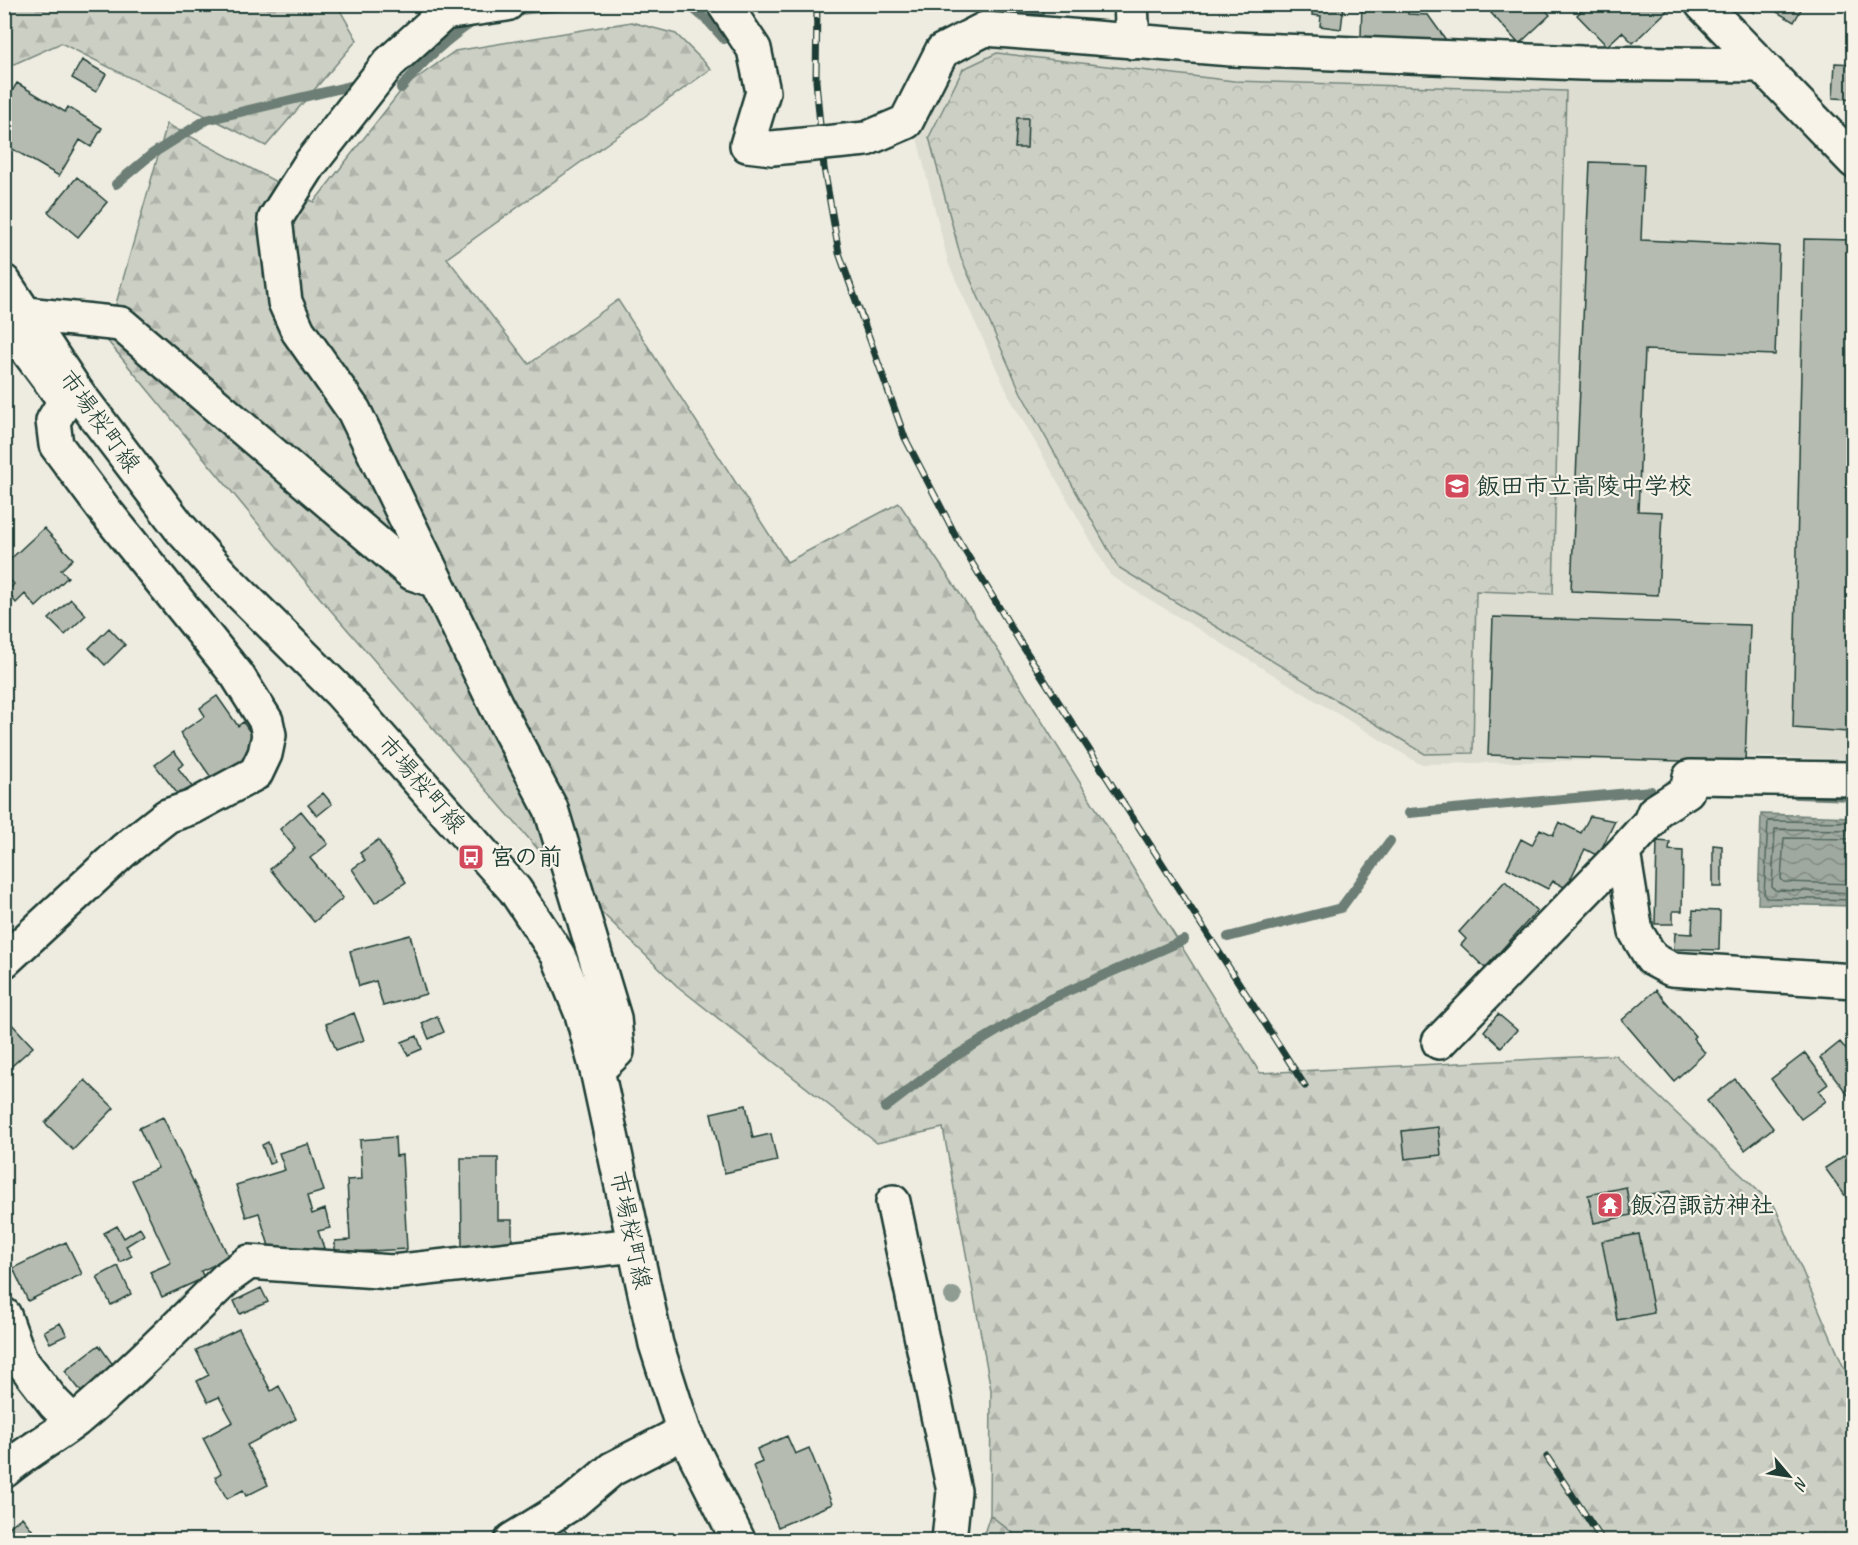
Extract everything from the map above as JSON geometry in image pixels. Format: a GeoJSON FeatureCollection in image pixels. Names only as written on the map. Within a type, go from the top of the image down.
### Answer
{"type":"FeatureCollection","features":[{"type":"Feature","properties":{"kind":"street"},"geometry":{"type":"LineString","coordinates":[[507,4],[444,13],[389,63],[310,164],[275,219],[285,302],[298,331],[354,411],[496,705],[551,809],[614,1018],[617,1051],[597,1070]]}},
{"type":"Feature","properties":{"kind":"street"},"geometry":{"type":"LineString","coordinates":[[724,4],[754,49],[763,92],[747,145],[772,148],[866,139],[906,122],[942,51],[985,29],[1231,49],[1582,63],[1760,65]]}},
{"type":"Feature","properties":{"kind":"street"},"geometry":{"type":"LineString","coordinates":[[1131,4],[1133,42]]}},
{"type":"Feature","properties":{"kind":"street"},"geometry":{"type":"LineString","coordinates":[[1702,4],[1854,160]]}},
{"type":"Feature","properties":{"kind":"street","name":"市場桜町線"},"geometry":{"type":"LineString","coordinates":[[4,282],[15,316],[71,396],[180,528],[224,576],[340,692],[515,890],[558,955],[582,1014],[597,1070],[656,1344],[684,1432],[738,1540]]}},
{"type":"Feature","properties":{"kind":"street"},"geometry":{"type":"LineString","coordinates":[[15,316],[121,324],[412,573],[436,581]]}},
{"type":"Feature","properties":{"kind":"street"},"geometry":{"type":"LineString","coordinates":[[4,961],[124,850],[167,816],[204,802],[255,773],[265,754],[269,735],[266,721],[237,675],[56,445],[52,421],[71,396]]}},
{"type":"Feature","properties":{"kind":"street"},"geometry":{"type":"LineString","coordinates":[[1439,1042],[1623,852],[1650,822],[1654,812],[1687,791],[1690,777],[1854,779]]}},
{"type":"Feature","properties":{"kind":"street"},"geometry":{"type":"LineString","coordinates":[[1623,852],[1636,932],[1652,959],[1671,969],[1854,981]]}},
{"type":"Feature","properties":{"kind":"street"},"geometry":{"type":"LineString","coordinates":[[893,1203],[954,1491],[949,1540]]}},
{"type":"Feature","properties":{"kind":"street"},"geometry":{"type":"LineString","coordinates":[[4,1471],[73,1422],[112,1389],[228,1276],[249,1262],[392,1272],[635,1245]]}},
{"type":"Feature","properties":{"kind":"street"},"geometry":{"type":"LineString","coordinates":[[4,1315],[20,1359],[54,1403],[73,1422]]}},
{"type":"Feature","properties":{"kind":"street"},"geometry":{"type":"LineString","coordinates":[[512,1540],[572,1503],[612,1469],[684,1432]]}},
{"type":"Feature","properties":{"kind":"shaded area","name":"飯田市立高陵中学校"},"geometry":{"type":"Polygon","coordinates":[[[994,43],[1233,69],[1755,84],[1853,182],[1853,759],[1763,757],[1420,764],[1111,576],[1009,396],[949,265],[917,138],[954,61],[994,43]]]}},
{"type":"Feature","properties":{"kind":"green space"},"geometry":{"type":"Polygon","coordinates":[[[5,4],[337,5],[357,40],[266,146],[61,43],[5,68],[5,4]]]}},
{"type":"Feature","properties":{"kind":"green space"},"geometry":{"type":"Polygon","coordinates":[[[631,22],[676,34],[711,69],[447,258],[529,364],[618,300],[787,562],[899,503],[999,652],[1260,1073],[1615,1055],[1775,1207],[1853,1389],[1853,1540],[1021,1540],[990,1515],[991,1390],[943,1128],[877,1143],[677,986],[543,855],[301,576],[106,339],[167,124],[314,202],[403,88],[455,51],[631,22]]]}},
{"type":"Feature","properties":{"kind":"green space"},"geometry":{"type":"Polygon","coordinates":[[[997,53],[1234,81],[1566,91],[1553,594],[1476,591],[1473,753],[1425,754],[1118,567],[1021,393],[961,258],[929,137],[963,69],[997,53]]]}},
{"type":"Feature","properties":{"kind":"green space"},"geometry":{"type":"Polygon","coordinates":[[[990,1515],[1021,1540],[982,1540],[990,1515]]]}},
{"type":"Feature","properties":{"kind":"water"},"geometry":{"type":"Polygon","coordinates":[[[1761,814],[1853,817],[1853,906],[1758,904],[1761,814]]]}},
{"type":"Feature","properties":{"kind":"building"},"geometry":{"type":"Polygon","coordinates":[[[927,4],[973,4],[973,8],[927,7],[927,4]]]}},
{"type":"Feature","properties":{"kind":"building"},"geometry":{"type":"Polygon","coordinates":[[[996,4],[1043,4],[1043,14],[996,14],[996,4]]]}},
{"type":"Feature","properties":{"kind":"building"},"geometry":{"type":"Polygon","coordinates":[[[1057,4],[1098,4],[1098,8],[1057,11],[1057,4]]]}},
{"type":"Feature","properties":{"kind":"building"},"geometry":{"type":"Polygon","coordinates":[[[1313,4],[1344,4],[1341,29],[1320,26],[1321,16],[1312,15],[1313,4]]]}},
{"type":"Feature","properties":{"kind":"building"},"geometry":{"type":"Polygon","coordinates":[[[1362,4],[1408,4],[1408,14],[1428,15],[1446,40],[1361,37],[1362,4]]]}},
{"type":"Feature","properties":{"kind":"building"},"geometry":{"type":"Polygon","coordinates":[[[1500,4],[1540,4],[1550,15],[1519,44],[1491,13],[1500,4]]]}},
{"type":"Feature","properties":{"kind":"building"},"geometry":{"type":"Polygon","coordinates":[[[1588,4],[1663,4],[1668,10],[1633,43],[1622,32],[1607,46],[1577,15],[1588,4]]]}},
{"type":"Feature","properties":{"kind":"building"},"geometry":{"type":"Polygon","coordinates":[[[1739,4],[1758,4],[1754,13],[1739,4]]]}},
{"type":"Feature","properties":{"kind":"building"},"geometry":{"type":"Polygon","coordinates":[[[1763,4],[1804,4],[1794,22],[1763,4]]]}},
{"type":"Feature","properties":{"kind":"building"},"geometry":{"type":"Polygon","coordinates":[[[82,60],[106,74],[96,92],[72,78],[82,60]]]}},
{"type":"Feature","properties":{"kind":"building"},"geometry":{"type":"Polygon","coordinates":[[[1835,63],[1854,64],[1854,128],[1851,128],[1853,99],[1833,98],[1835,63]]]}},
{"type":"Feature","properties":{"kind":"building"},"geometry":{"type":"Polygon","coordinates":[[[17,83],[65,112],[68,107],[102,128],[91,147],[80,140],[59,176],[4,144],[4,104],[17,83]]]}},
{"type":"Feature","properties":{"kind":"building"},"geometry":{"type":"Polygon","coordinates":[[[1017,118],[1028,118],[1027,148],[1015,148],[1017,118]]]}},
{"type":"Feature","properties":{"kind":"building"},"geometry":{"type":"Polygon","coordinates":[[[1590,162],[1644,164],[1641,240],[1779,246],[1775,355],[1645,350],[1638,511],[1662,512],[1658,595],[1571,591],[1590,162]]]}},
{"type":"Feature","properties":{"kind":"building"},"geometry":{"type":"Polygon","coordinates":[[[77,177],[107,202],[78,237],[48,212],[77,177]]]}},
{"type":"Feature","properties":{"kind":"building"},"geometry":{"type":"Polygon","coordinates":[[[1804,239],[1854,240],[1854,641],[1848,732],[1793,728],[1804,239]]]}},
{"type":"Feature","properties":{"kind":"building"},"geometry":{"type":"Polygon","coordinates":[[[44,528],[73,559],[61,570],[68,577],[36,607],[25,594],[16,603],[7,592],[14,584],[4,574],[4,565],[44,528]]]}},
{"type":"Feature","properties":{"kind":"building"},"geometry":{"type":"Polygon","coordinates":[[[71,599],[86,615],[65,635],[49,619],[71,599]]]}},
{"type":"Feature","properties":{"kind":"building"},"geometry":{"type":"Polygon","coordinates":[[[1493,617],[1750,625],[1745,763],[1488,755],[1493,617]]]}},
{"type":"Feature","properties":{"kind":"building"},"geometry":{"type":"Polygon","coordinates":[[[109,628],[125,645],[105,665],[89,648],[109,628]]]}},
{"type":"Feature","properties":{"kind":"building"},"geometry":{"type":"Polygon","coordinates":[[[217,696],[238,726],[243,722],[262,749],[215,783],[180,733],[205,716],[200,708],[217,696]]]}},
{"type":"Feature","properties":{"kind":"building"},"geometry":{"type":"Polygon","coordinates":[[[174,751],[184,764],[178,768],[193,788],[180,797],[155,765],[174,751]]]}},
{"type":"Feature","properties":{"kind":"building"},"geometry":{"type":"Polygon","coordinates":[[[323,793],[332,804],[317,816],[308,805],[323,793]]]}},
{"type":"Feature","properties":{"kind":"building"},"geometry":{"type":"Polygon","coordinates":[[[301,811],[328,844],[310,858],[343,898],[314,922],[270,869],[295,848],[280,829],[301,811]]]}},
{"type":"Feature","properties":{"kind":"building"},"geometry":{"type":"Polygon","coordinates":[[[1590,816],[1615,821],[1598,856],[1585,849],[1566,888],[1553,881],[1548,889],[1507,868],[1521,839],[1532,845],[1540,829],[1553,835],[1559,822],[1581,833],[1590,816]]]}},
{"type":"Feature","properties":{"kind":"building"},"geometry":{"type":"Polygon","coordinates":[[[378,840],[406,882],[375,903],[352,869],[365,860],[360,853],[378,840]]]}},
{"type":"Feature","properties":{"kind":"building"},"geometry":{"type":"Polygon","coordinates":[[[1657,841],[1670,842],[1669,850],[1683,851],[1682,911],[1673,911],[1673,924],[1655,924],[1657,841]]]}},
{"type":"Feature","properties":{"kind":"building"},"geometry":{"type":"Polygon","coordinates":[[[1713,845],[1722,846],[1722,887],[1713,887],[1713,845]]]}},
{"type":"Feature","properties":{"kind":"building"},"geometry":{"type":"Polygon","coordinates":[[[1505,881],[1537,911],[1485,968],[1461,945],[1466,939],[1459,932],[1505,881]]]}},
{"type":"Feature","properties":{"kind":"building"},"geometry":{"type":"Polygon","coordinates":[[[1693,910],[1720,911],[1719,950],[1674,949],[1675,933],[1692,934],[1693,910]]]}},
{"type":"Feature","properties":{"kind":"building"},"geometry":{"type":"Polygon","coordinates":[[[410,935],[426,994],[383,1006],[376,981],[359,986],[350,951],[410,935]]]}},
{"type":"Feature","properties":{"kind":"building"},"geometry":{"type":"Polygon","coordinates":[[[1656,990],[1695,1036],[1693,1038],[1705,1053],[1674,1081],[1622,1020],[1656,990]]]}},
{"type":"Feature","properties":{"kind":"building"},"geometry":{"type":"Polygon","coordinates":[[[354,1013],[364,1040],[336,1050],[326,1024],[354,1013]]]}},
{"type":"Feature","properties":{"kind":"building"},"geometry":{"type":"Polygon","coordinates":[[[1498,1014],[1517,1030],[1501,1047],[1484,1031],[1498,1014]]]}},
{"type":"Feature","properties":{"kind":"building"},"geometry":{"type":"Polygon","coordinates":[[[437,1016],[444,1032],[429,1039],[422,1023],[437,1016]]]}},
{"type":"Feature","properties":{"kind":"building"},"geometry":{"type":"Polygon","coordinates":[[[8,1020],[33,1047],[5,1072],[4,1023],[8,1020]]]}},
{"type":"Feature","properties":{"kind":"building"},"geometry":{"type":"Polygon","coordinates":[[[417,1036],[422,1049],[408,1055],[402,1042],[417,1036]]]}},
{"type":"Feature","properties":{"kind":"building"},"geometry":{"type":"Polygon","coordinates":[[[1840,1042],[1849,1053],[1854,1050],[1854,1093],[1849,1096],[1820,1058],[1840,1042]]]}},
{"type":"Feature","properties":{"kind":"building"},"geometry":{"type":"Polygon","coordinates":[[[1805,1053],[1828,1084],[1819,1091],[1826,1101],[1801,1119],[1771,1079],[1805,1053]]]}},
{"type":"Feature","properties":{"kind":"building"},"geometry":{"type":"Polygon","coordinates":[[[1735,1079],[1773,1128],[1745,1150],[1707,1101],[1735,1079]]]}},
{"type":"Feature","properties":{"kind":"building"},"geometry":{"type":"Polygon","coordinates":[[[85,1080],[114,1108],[73,1150],[45,1123],[85,1080]]]}},
{"type":"Feature","properties":{"kind":"building"},"geometry":{"type":"Polygon","coordinates":[[[746,1105],[753,1138],[771,1134],[777,1161],[724,1173],[711,1113],[746,1105]]]}},
{"type":"Feature","properties":{"kind":"building"},"geometry":{"type":"Polygon","coordinates":[[[163,1117],[229,1258],[201,1271],[204,1278],[162,1297],[150,1272],[171,1263],[132,1180],[158,1168],[139,1128],[163,1117]]]}},
{"type":"Feature","properties":{"kind":"building"},"geometry":{"type":"Polygon","coordinates":[[[1438,1127],[1441,1155],[1405,1159],[1402,1131],[1438,1127]]]}},
{"type":"Feature","properties":{"kind":"building"},"geometry":{"type":"Polygon","coordinates":[[[395,1137],[396,1156],[402,1155],[407,1249],[335,1253],[335,1241],[350,1240],[347,1180],[362,1179],[360,1140],[395,1137]]]}},
{"type":"Feature","properties":{"kind":"building"},"geometry":{"type":"Polygon","coordinates":[[[268,1142],[275,1162],[269,1164],[262,1145],[268,1142]]]}},
{"type":"Feature","properties":{"kind":"building"},"geometry":{"type":"Polygon","coordinates":[[[309,1144],[324,1191],[307,1196],[312,1214],[325,1209],[330,1228],[318,1231],[324,1248],[293,1257],[290,1247],[271,1253],[259,1213],[246,1217],[236,1185],[285,1170],[279,1153],[309,1144]]]}},
{"type":"Feature","properties":{"kind":"building"},"geometry":{"type":"Polygon","coordinates":[[[1851,1151],[1854,1155],[1854,1208],[1825,1168],[1851,1151]]]}},
{"type":"Feature","properties":{"kind":"building"},"geometry":{"type":"Polygon","coordinates":[[[461,1158],[498,1158],[498,1220],[512,1220],[512,1245],[462,1246],[461,1158]]]}},
{"type":"Feature","properties":{"kind":"building","name":"飯沼諏訪神社"},"geometry":{"type":"Polygon","coordinates":[[[1626,1187],[1631,1215],[1594,1223],[1588,1195],[1626,1187]]]}},
{"type":"Feature","properties":{"kind":"building"},"geometry":{"type":"Polygon","coordinates":[[[1670,1191],[1673,1210],[1647,1213],[1645,1195],[1670,1191]]]}},
{"type":"Feature","properties":{"kind":"building"},"geometry":{"type":"Polygon","coordinates":[[[117,1226],[124,1238],[140,1228],[144,1235],[126,1246],[132,1256],[120,1262],[104,1233],[117,1226]]]}},
{"type":"Feature","properties":{"kind":"building"},"geometry":{"type":"Polygon","coordinates":[[[1639,1234],[1654,1313],[1617,1320],[1602,1241],[1639,1234]]]}},
{"type":"Feature","properties":{"kind":"building"},"geometry":{"type":"Polygon","coordinates":[[[66,1242],[82,1274],[28,1301],[13,1268],[66,1242]]]}},
{"type":"Feature","properties":{"kind":"building"},"geometry":{"type":"Polygon","coordinates":[[[118,1266],[131,1294],[111,1305],[97,1277],[118,1266]]]}},
{"type":"Feature","properties":{"kind":"building"},"geometry":{"type":"Polygon","coordinates":[[[261,1288],[268,1302],[240,1314],[234,1301],[261,1288]]]}},
{"type":"Feature","properties":{"kind":"building"},"geometry":{"type":"Polygon","coordinates":[[[60,1323],[67,1335],[50,1343],[44,1331],[60,1323]]]}},
{"type":"Feature","properties":{"kind":"building"},"geometry":{"type":"Polygon","coordinates":[[[239,1329],[271,1391],[279,1386],[296,1419],[247,1445],[268,1485],[246,1496],[243,1490],[227,1499],[215,1477],[221,1473],[203,1438],[233,1422],[219,1397],[208,1402],[197,1381],[209,1375],[196,1350],[239,1329]]]}},
{"type":"Feature","properties":{"kind":"building"},"geometry":{"type":"Polygon","coordinates":[[[99,1345],[116,1369],[83,1394],[65,1371],[99,1345]]]}},
{"type":"Feature","properties":{"kind":"building"},"geometry":{"type":"Polygon","coordinates":[[[4,1384],[13,1391],[4,1401],[4,1384]]]}},
{"type":"Feature","properties":{"kind":"building"},"geometry":{"type":"Polygon","coordinates":[[[787,1436],[795,1454],[809,1448],[832,1504],[778,1527],[753,1466],[762,1462],[757,1449],[787,1436]]]}},
{"type":"Feature","properties":{"kind":"building"},"geometry":{"type":"Polygon","coordinates":[[[22,1517],[40,1540],[4,1540],[4,1522],[9,1527],[22,1517]]]}},
{"type":"Feature","properties":{"kind":"building"},"geometry":{"type":"Polygon","coordinates":[[[558,1522],[573,1540],[535,1540],[558,1522]]]}},
{"type":"Feature","properties":{"kind":"waterway"},"geometry":{"type":"LineString","coordinates":[[508,11],[586,4]]}},
{"type":"Feature","properties":{"kind":"waterway"},"geometry":{"type":"LineString","coordinates":[[688,4],[724,39]]}},
{"type":"Feature","properties":{"kind":"waterway"},"geometry":{"type":"LineString","coordinates":[[401,88],[436,51],[476,20]]}},
{"type":"Feature","properties":{"kind":"waterway"},"geometry":{"type":"LineString","coordinates":[[116,184],[152,154],[206,120],[363,83]]}},
{"type":"Feature","properties":{"kind":"waterway"},"geometry":{"type":"LineString","coordinates":[[1409,813],[1651,791]]}},
{"type":"Feature","properties":{"kind":"waterway"},"geometry":{"type":"LineString","coordinates":[[1797,794],[1854,796]]}},
{"type":"Feature","properties":{"kind":"waterway"},"geometry":{"type":"LineString","coordinates":[[1228,937],[1341,908],[1390,841]]}},
{"type":"Feature","properties":{"kind":"waterway"},"geometry":{"type":"LineString","coordinates":[[885,1108],[944,1063],[1050,999],[1184,940]]}},
{"type":"Feature","properties":{"kind":"railway"},"geometry":{"type":"LineString","coordinates":[[817,4],[816,81],[824,168],[839,253],[905,438],[957,538],[1020,642],[1305,1086]]}},
{"type":"Feature","properties":{"kind":"railway"},"geometry":{"type":"LineString","coordinates":[[1547,1457],[1602,1540]]}},
{"type":"Feature","properties":{"kind":"place","name":"飯田市立高陵中学校"},"geometry":{"type":"Point","coordinates":[1457,486]}},
{"type":"Feature","properties":{"kind":"place","name":"宮の前"},"geometry":{"type":"Point","coordinates":[471,857]}},
{"type":"Feature","properties":{"kind":"place","name":"飯沼諏訪神社"},"geometry":{"type":"Point","coordinates":[1610,1205]}}]}
